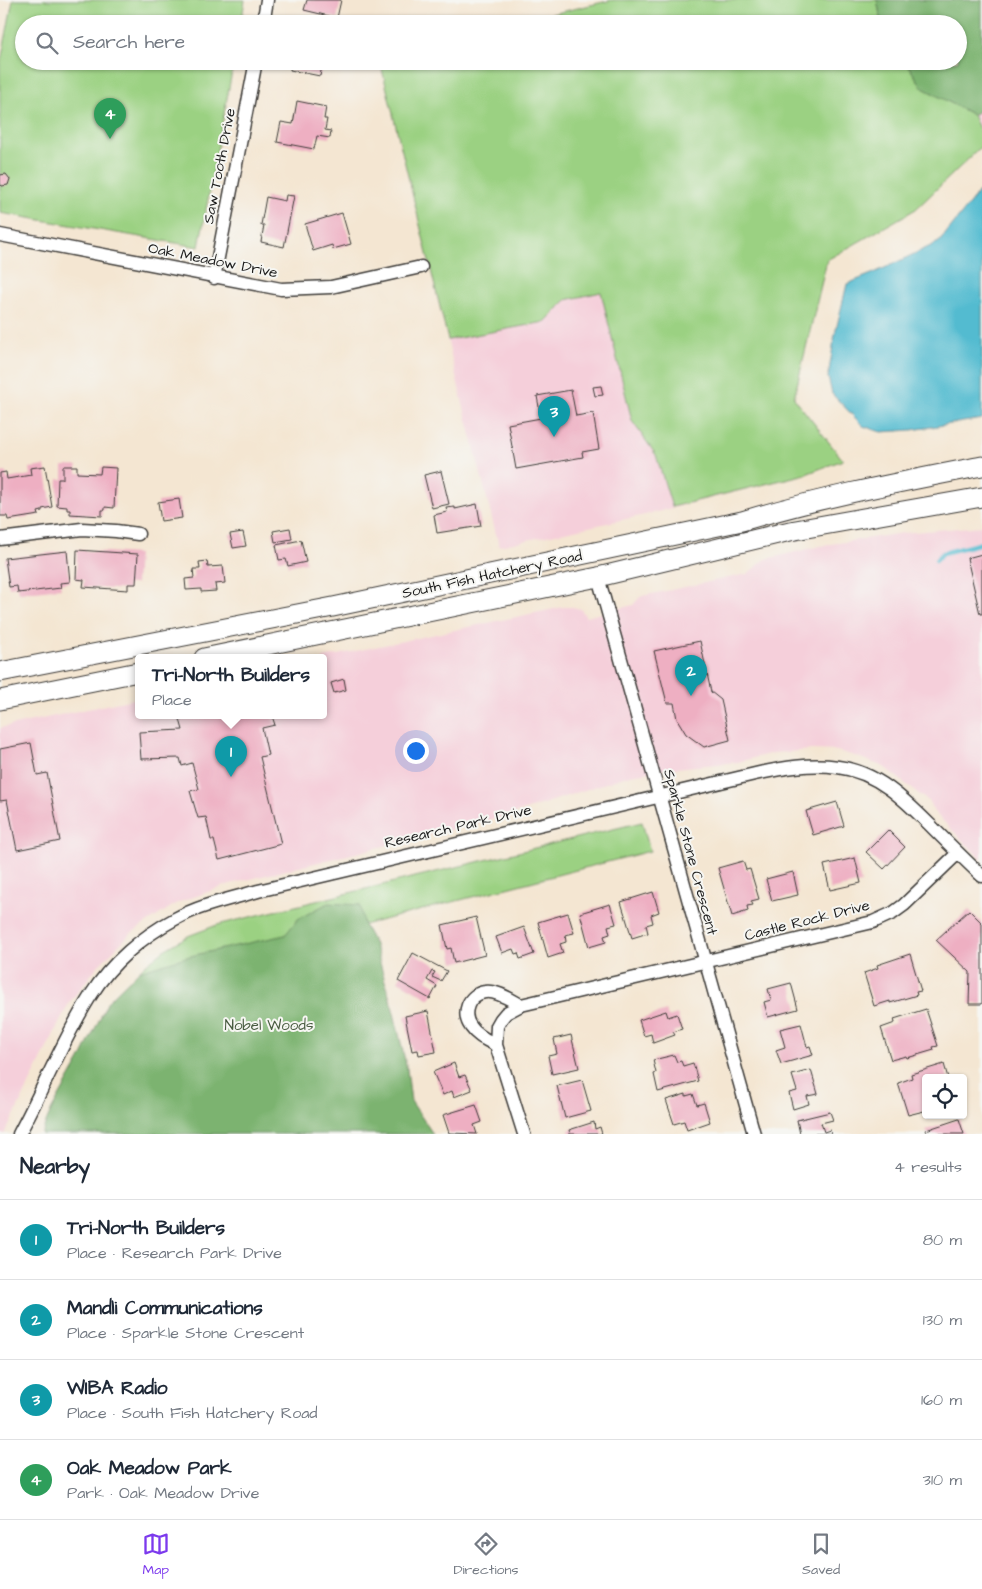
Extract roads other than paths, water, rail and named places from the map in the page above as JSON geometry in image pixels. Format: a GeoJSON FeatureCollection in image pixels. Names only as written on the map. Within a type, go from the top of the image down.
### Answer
{"type":"FeatureCollection","features":[{"type":"Feature","properties":{"kind":"main road","name":"South Fish Hatchery Road"},"geometry":{"type":"LineString","coordinates":[[0,672],[429,587],[742,521],[786,508],[880,486],[982,466]]}},
{"type":"Feature","properties":{"kind":"main road","name":"South Fish Hatchery Road"},"geometry":{"type":"LineString","coordinates":[[223,654],[598,577],[790,531],[982,497]]}},
{"type":"Feature","properties":{"kind":"main road"},"geometry":{"type":"LineString","coordinates":[[0,700],[135,673]]}},
{"type":"Feature","properties":{"kind":"street"},"geometry":{"type":"LineString","coordinates":[[265,15],[268,0]]}},
{"type":"Feature","properties":{"kind":"street","name":"Saw Tooth Drive"},"geometry":{"type":"LineString","coordinates":[[214,278],[254,70]]}},
{"type":"Feature","properties":{"kind":"street","name":"Oak Meadow Drive"},"geometry":{"type":"LineString","coordinates":[[0,235],[214,278],[281,289],[331,287],[421,267]]}},
{"type":"Feature","properties":{"kind":"street"},"geometry":{"type":"LineString","coordinates":[[0,539],[82,529],[138,534]]}},
{"type":"Feature","properties":{"kind":"street","name":"Sparkle Stone Crescent"},"geometry":{"type":"LineString","coordinates":[[598,577],[754,1134]]}},
{"type":"Feature","properties":{"kind":"street","name":"Research Park Drive"},"geometry":{"type":"LineString","coordinates":[[19,1134],[92,994],[111,969],[151,933],[176,918],[192,911],[258,891],[499,833],[788,767],[813,765],[840,767],[864,774],[882,783],[895,792],[982,876]]}},
{"type":"Feature","properties":{"kind":"street","name":"Castle Rock Drive"},"geometry":{"type":"LineString","coordinates":[[496,1045],[498,1026],[501,1019],[506,1013],[521,1005],[873,922],[893,913],[904,905],[958,853]]}},
{"type":"Feature","properties":{"kind":"street"},"geometry":{"type":"LineString","coordinates":[[521,1005],[486,991],[474,996],[467,1003],[465,1014],[470,1026],[478,1035],[496,1045],[524,1134]]}},
{"type":"Feature","properties":{"kind":"water"},"geometry":{"type":"Polygon","coordinates":[[[982,188],[982,419],[912,430],[881,432],[863,426],[832,394],[828,377],[835,334],[847,284],[939,242],[982,188]]]}},
{"type":"Feature","properties":{"kind":"waterway"},"geometry":{"type":"LineString","coordinates":[[936,560],[943,553],[982,543]]}},
{"type":"Feature","properties":{"kind":"place","name":"Oak Meadow Park"},"geometry":{"type":"Point","coordinates":[110,139]}},
{"type":"Feature","properties":{"kind":"place","name":"WIBA Radio"},"geometry":{"type":"Point","coordinates":[554,437]}},
{"type":"Feature","properties":{"kind":"place","name":"Mandli Communications"},"geometry":{"type":"Point","coordinates":[691,696]}},
{"type":"Feature","properties":{"kind":"place","name":"Tri-North Builders"},"geometry":{"type":"Point","coordinates":[231,777]}},
{"type":"Feature","properties":{"kind":"park label","name":"Nobel Woods"},"geometry":{"type":"Point","coordinates":[269,1025]}}]}
